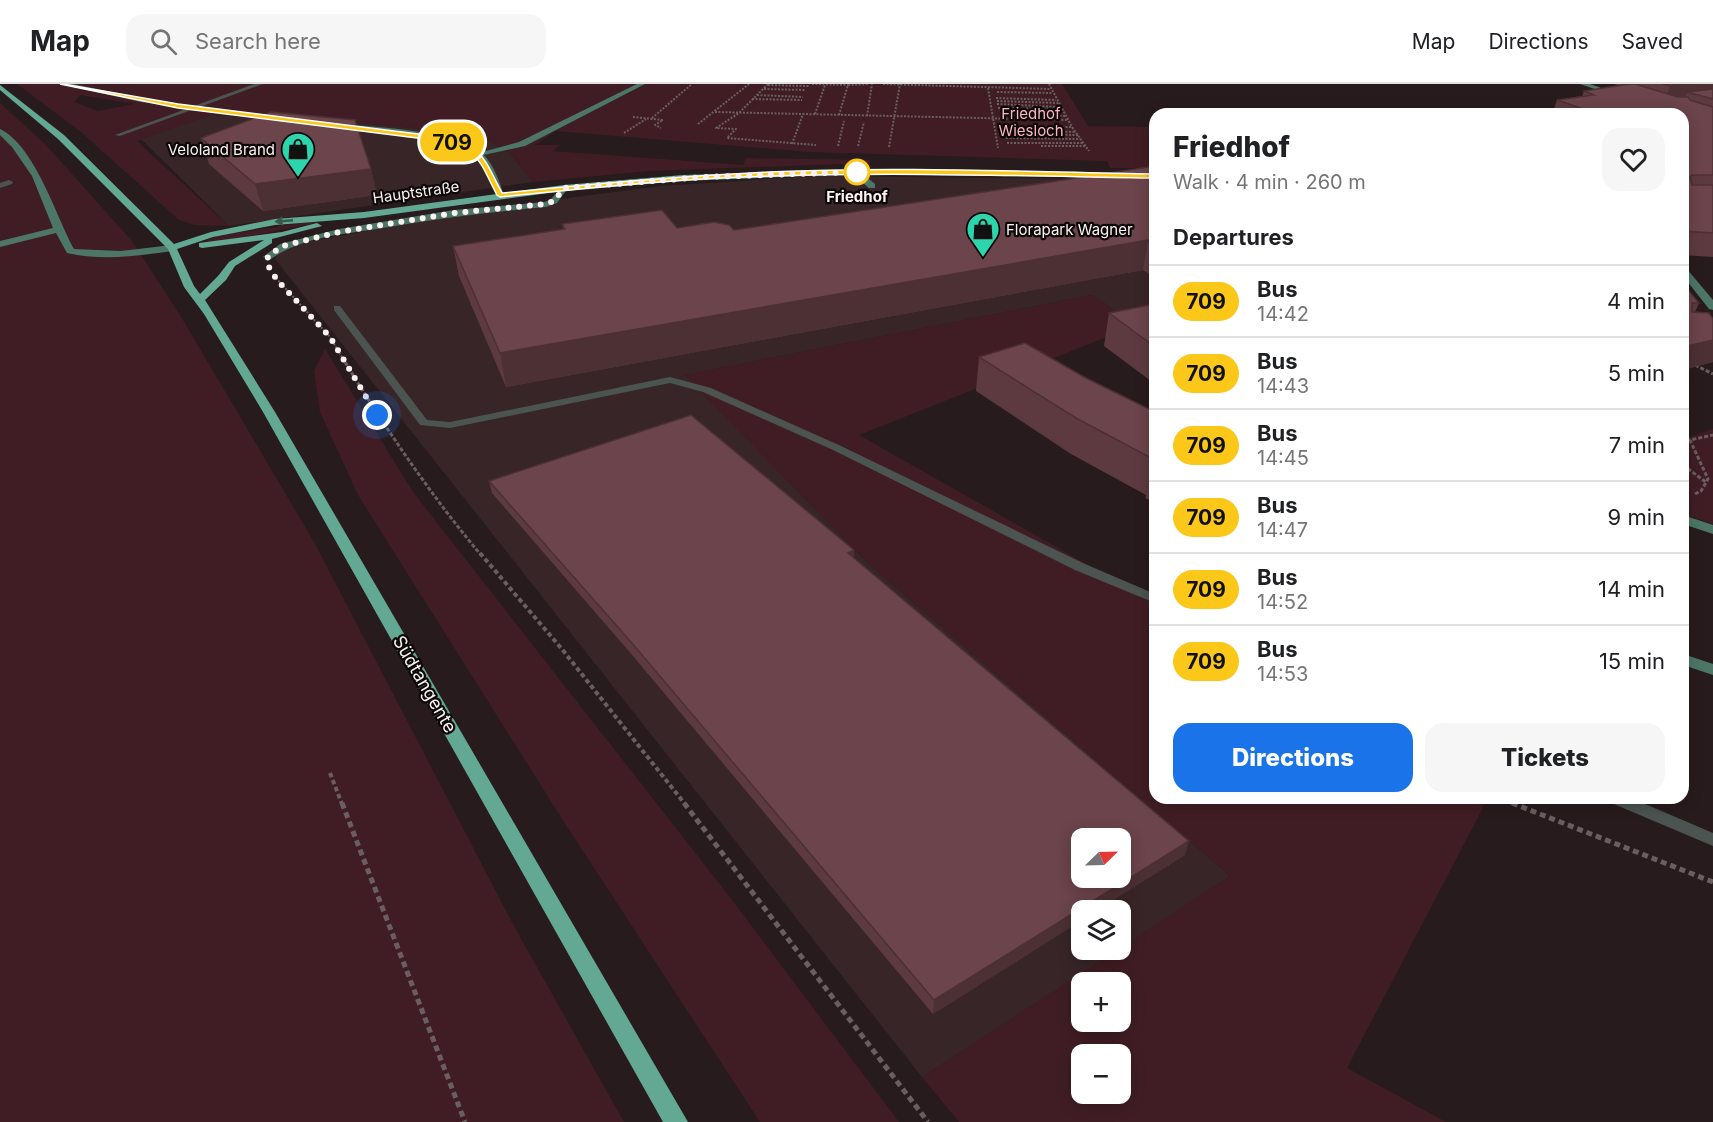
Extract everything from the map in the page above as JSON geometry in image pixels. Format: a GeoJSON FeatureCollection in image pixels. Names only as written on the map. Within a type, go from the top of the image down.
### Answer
{"type":"FeatureCollection","features":[{"type":"Feature","properties":{"kind":"main road"},"geometry":{"type":"LineString","coordinates":[[0,87],[61,137],[172,248]]}},
{"type":"Feature","properties":{"kind":"main road","name":"Hauptstraße"},"geometry":{"type":"LineString","coordinates":[[172,248],[211,235],[275,222],[363,215],[564,188],[683,178],[855,172],[1149,176]]}},
{"type":"Feature","properties":{"kind":"main road","name":"Hauptstraße"},"geometry":{"type":"LineString","coordinates":[[172,248],[282,235],[363,215]]}},
{"type":"Feature","properties":{"kind":"main road"},"geometry":{"type":"LineString","coordinates":[[199,300],[241,256],[282,235]]}},
{"type":"Feature","properties":{"kind":"main road","name":"Südtangente"},"geometry":{"type":"LineString","coordinates":[[172,248],[189,287],[269,412],[676,1122]]}},
{"type":"Feature","properties":{"kind":"street"},"geometry":{"type":"LineString","coordinates":[[63,84],[178,106],[291,121]]}},
{"type":"Feature","properties":{"kind":"street"},"geometry":{"type":"LineString","coordinates":[[479,154],[522,144],[642,84]]}},
{"type":"Feature","properties":{"kind":"street"},"geometry":{"type":"LineString","coordinates":[[1583,84],[1630,98]]}},
{"type":"Feature","properties":{"kind":"street"},"geometry":{"type":"LineString","coordinates":[[333,125],[442,139],[464,146],[479,154],[500,195]]}},
{"type":"Feature","properties":{"kind":"street"},"geometry":{"type":"LineString","coordinates":[[0,131],[15,146],[36,176],[70,251],[117,256],[172,248]]}},
{"type":"Feature","properties":{"kind":"street"},"geometry":{"type":"LineString","coordinates":[[855,172],[872,186]]}},
{"type":"Feature","properties":{"kind":"street"},"geometry":{"type":"LineString","coordinates":[[268,256],[283,246],[339,232],[454,213],[546,204],[554,201],[564,188]]}},
{"type":"Feature","properties":{"kind":"street"},"geometry":{"type":"LineString","coordinates":[[0,244],[59,229]]}},
{"type":"Feature","properties":{"kind":"street"},"geometry":{"type":"LineString","coordinates":[[1689,277],[1713,307]]}},
{"type":"Feature","properties":{"kind":"street"},"geometry":{"type":"LineString","coordinates":[[1689,521],[1713,530]]}},
{"type":"Feature","properties":{"kind":"street"},"geometry":{"type":"LineString","coordinates":[[1689,661],[1713,670]]}},
{"type":"Feature","properties":{"kind":"path"},"geometry":{"type":"LineString","coordinates":[[652,119],[692,84]]}},
{"type":"Feature","properties":{"kind":"path"},"geometry":{"type":"LineString","coordinates":[[698,124],[749,84]]}},
{"type":"Feature","properties":{"kind":"path"},"geometry":{"type":"LineString","coordinates":[[817,145],[727,138],[736,129],[716,128],[739,113],[765,87],[808,88],[825,84],[870,84],[867,116]]}},
{"type":"Feature","properties":{"kind":"path"},"geometry":{"type":"LineString","coordinates":[[815,114],[825,84]]}},
{"type":"Feature","properties":{"kind":"path"},"geometry":{"type":"LineString","coordinates":[[883,84],[1050,89]]}},
{"type":"Feature","properties":{"kind":"path"},"geometry":{"type":"LineString","coordinates":[[889,148],[900,84]]}},
{"type":"Feature","properties":{"kind":"path"},"geometry":{"type":"LineString","coordinates":[[1028,84],[1028,89]]}},
{"type":"Feature","properties":{"kind":"path"},"geometry":{"type":"LineString","coordinates":[[1049,84],[1072,127],[1089,152],[1078,151]]}},
{"type":"Feature","properties":{"kind":"path"},"geometry":{"type":"LineString","coordinates":[[839,115],[848,85]]}},
{"type":"Feature","properties":{"kind":"path"},"geometry":{"type":"LineString","coordinates":[[765,87],[808,88]]}},
{"type":"Feature","properties":{"kind":"path"},"geometry":{"type":"LineString","coordinates":[[988,88],[992,119],[1000,149],[989,149]]}},
{"type":"Feature","properties":{"kind":"path"},"geometry":{"type":"LineString","coordinates":[[997,92],[1053,93]]}},
{"type":"Feature","properties":{"kind":"path"},"geometry":{"type":"LineString","coordinates":[[751,99],[802,98],[756,95]]}},
{"type":"Feature","properties":{"kind":"path"},"geometry":{"type":"LineString","coordinates":[[997,101],[1055,98]]}},
{"type":"Feature","properties":{"kind":"path"},"geometry":{"type":"LineString","coordinates":[[997,101],[1058,103]]}},
{"type":"Feature","properties":{"kind":"path"},"geometry":{"type":"LineString","coordinates":[[997,101],[1061,108]]}},
{"type":"Feature","properties":{"kind":"path"},"geometry":{"type":"LineString","coordinates":[[715,112],[1069,120]]}},
{"type":"Feature","properties":{"kind":"path"},"geometry":{"type":"LineString","coordinates":[[792,144],[803,114]]}},
{"type":"Feature","properties":{"kind":"path"},"geometry":{"type":"LineString","coordinates":[[1000,114],[1066,116]]}},
{"type":"Feature","properties":{"kind":"path"},"geometry":{"type":"LineString","coordinates":[[629,117],[663,120],[655,125],[661,128]]}},
{"type":"Feature","properties":{"kind":"path"},"geometry":{"type":"LineString","coordinates":[[624,134],[646,118]]}},
{"type":"Feature","properties":{"kind":"path"},"geometry":{"type":"LineString","coordinates":[[838,146],[844,121]]}},
{"type":"Feature","properties":{"kind":"path"},"geometry":{"type":"LineString","coordinates":[[864,122],[858,147],[864,147]]}},
{"type":"Feature","properties":{"kind":"path"},"geometry":{"type":"LineString","coordinates":[[1006,131],[1072,127]]}},
{"type":"Feature","properties":{"kind":"path"},"geometry":{"type":"LineString","coordinates":[[1006,131],[1075,132]]}},
{"type":"Feature","properties":{"kind":"path"},"geometry":{"type":"LineString","coordinates":[[1006,131],[1078,135]]}},
{"type":"Feature","properties":{"kind":"path"},"geometry":{"type":"LineString","coordinates":[[1006,138],[1080,139]]}},
{"type":"Feature","properties":{"kind":"path"},"geometry":{"type":"LineString","coordinates":[[1083,142],[1007,144],[1085,146]]}},
{"type":"Feature","properties":{"kind":"path"},"geometry":{"type":"LineString","coordinates":[[880,148],[898,148]]}},
{"type":"Feature","properties":{"kind":"path"},"geometry":{"type":"LineString","coordinates":[[1035,150],[1068,151]]}},
{"type":"Feature","properties":{"kind":"path"},"geometry":{"type":"LineString","coordinates":[[268,256],[267,264],[277,280],[330,337],[377,415],[449,517],[561,648],[714,842],[928,1122]]}},
{"type":"Feature","properties":{"kind":"path"},"geometry":{"type":"LineString","coordinates":[[1693,365],[1713,374]]}},
{"type":"Feature","properties":{"kind":"path"},"geometry":{"type":"LineString","coordinates":[[1692,496],[1701,491],[1708,478],[1705,468],[1691,447],[1690,440],[1713,435]]}},
{"type":"Feature","properties":{"kind":"path"},"geometry":{"type":"LineString","coordinates":[[1689,470],[1707,483]]}},
{"type":"Feature","properties":{"kind":"path"},"geometry":{"type":"LineString","coordinates":[[330,773],[465,1122]]}},
{"type":"Feature","properties":{"kind":"path"},"geometry":{"type":"LineString","coordinates":[[1515,804],[1713,882]]}},
{"type":"Feature","properties":{"kind":"shaded area"},"geometry":{"type":"Polygon","coordinates":[[[210,115],[350,122],[457,132],[486,139],[510,153],[533,182],[229,226],[141,139],[210,115]]]}},
{"type":"Feature","properties":{"kind":"shaded area"},"geometry":{"type":"Polygon","coordinates":[[[817,176],[1149,180],[1149,323],[1137,325],[1092,295],[685,375],[869,564],[1230,876],[1131,941],[1131,900],[1071,900],[1071,960],[1103,960],[1084,972],[1071,972],[1071,980],[922,1077],[275,259],[283,246],[506,206],[661,186],[817,176]]]}},
{"type":"Feature","properties":{"kind":"green space","name":"Friedhof Wiesloch"},"geometry":{"type":"Polygon","coordinates":[[[17,84],[1062,84],[1088,126],[1149,127],[1149,168],[1110,168],[1107,161],[811,152],[555,131],[535,145],[560,145],[553,151],[743,165],[746,158],[870,160],[870,163],[649,171],[533,182],[510,153],[486,139],[457,132],[350,122],[210,115],[137,141],[229,226],[195,225],[179,220],[81,132],[17,84]],[[80,95],[74,102],[98,111],[135,104],[80,95]]]}},
{"type":"Feature","properties":{"kind":"green space"},"geometry":{"type":"Polygon","coordinates":[[[0,103],[46,145],[132,241],[183,320],[314,542],[515,928],[624,1122],[0,1122],[0,103]]]}},
{"type":"Feature","properties":{"kind":"green space"},"geometry":{"type":"Polygon","coordinates":[[[314,221],[316,223],[231,240],[207,242],[217,236],[314,221]]]}},
{"type":"Feature","properties":{"kind":"green space"},"geometry":{"type":"Polygon","coordinates":[[[1092,295],[1137,325],[859,435],[1149,600],[1149,804],[1485,804],[1347,1068],[1446,1122],[959,1122],[922,1077],[1071,980],[1071,1032],[1131,1032],[1131,972],[1083,972],[1101,960],[1131,960],[1131,941],[1230,876],[869,564],[684,375],[1092,295]]]}},
{"type":"Feature","properties":{"kind":"green space"},"geometry":{"type":"Polygon","coordinates":[[[325,349],[413,492],[729,896],[899,1122],[760,1122],[564,822],[358,495],[320,412],[314,371],[325,349]]]}},
{"type":"Feature","properties":{"kind":"green space"},"geometry":{"type":"Polygon","coordinates":[[[1713,429],[1713,524],[1689,516],[1689,437],[1713,429]]]}},
{"type":"Feature","properties":{"kind":"building"},"geometry":{"type":"Polygon","coordinates":[[[1635,84],[1678,97],[1688,97],[1690,100],[1713,107],[1713,175],[1692,175],[1690,177],[1692,185],[1713,185],[1713,233],[1689,231],[1689,108],[1580,108],[1557,100],[1594,95],[1584,91],[1635,84]]]}},
{"type":"Feature","properties":{"kind":"building"},"geometry":{"type":"Polygon","coordinates":[[[1662,84],[1688,84],[1670,86],[1662,84]]]}},
{"type":"Feature","properties":{"kind":"building"},"geometry":{"type":"Polygon","coordinates":[[[1713,89],[1713,99],[1687,92],[1713,89]]]}},
{"type":"Feature","properties":{"kind":"building"},"geometry":{"type":"Polygon","coordinates":[[[271,112],[355,120],[371,169],[255,184],[201,138],[271,112]]]}},
{"type":"Feature","properties":{"kind":"building"},"geometry":{"type":"Polygon","coordinates":[[[1149,167],[1149,241],[500,353],[453,246],[565,229],[562,224],[662,210],[677,228],[714,222],[729,225],[734,230],[1149,167]]]}},
{"type":"Feature","properties":{"kind":"building"},"geometry":{"type":"Polygon","coordinates":[[[1689,291],[1699,303],[1692,303],[1692,312],[1709,313],[1713,319],[1713,340],[1689,346],[1689,291]]]}},
{"type":"Feature","properties":{"kind":"building"},"geometry":{"type":"Polygon","coordinates":[[[1149,305],[1149,343],[1109,313],[1149,305]]]}},
{"type":"Feature","properties":{"kind":"building"},"geometry":{"type":"Polygon","coordinates":[[[1025,343],[1084,377],[1149,409],[1149,457],[1076,418],[979,357],[1025,343]]]}},
{"type":"Feature","properties":{"kind":"building"},"geometry":{"type":"Polygon","coordinates":[[[691,415],[854,550],[848,553],[1189,841],[1131,877],[1131,828],[1071,828],[1071,888],[1114,888],[1094,900],[1071,900],[1071,915],[934,1000],[631,642],[489,481],[691,415]]]}},
{"type":"Feature","properties":{"kind":"waterway"},"geometry":{"type":"LineString","coordinates":[[118,135],[260,84]]}},
{"type":"Feature","properties":{"kind":"waterway"},"geometry":{"type":"LineString","coordinates":[[0,186],[9,182]]}},
{"type":"Feature","properties":{"kind":"waterway"},"geometry":{"type":"LineString","coordinates":[[337,308],[424,423],[450,425],[670,380],[707,390],[837,448],[1080,567],[1149,596]]}},
{"type":"Feature","properties":{"kind":"waterway"},"geometry":{"type":"LineString","coordinates":[[1629,804],[1713,840]]}},
{"type":"Feature","properties":{"kind":"bus line","name":"709"},"geometry":{"type":"LineString","coordinates":[[63,84],[178,106],[442,139],[479,154],[500,195],[618,183],[770,174],[955,172],[1149,176]]}},
{"type":"Feature","properties":{"kind":"place","name":"Friedhof"},"geometry":{"type":"Point","coordinates":[857,172]}},
{"type":"Feature","properties":{"kind":"place","name":"Veloland Brand"},"geometry":{"type":"Point","coordinates":[298,178]}},
{"type":"Feature","properties":{"kind":"place","name":"Florapark Wagner"},"geometry":{"type":"Point","coordinates":[983,258]}},
{"type":"Feature","properties":{"kind":"route"},"geometry":{"type":"LineString","coordinates":[[377,415],[330,337],[277,280],[267,264],[268,256],[283,246],[339,232],[438,216],[494,208],[534,207],[554,201],[564,188],[705,177],[857,172]]}}]}
